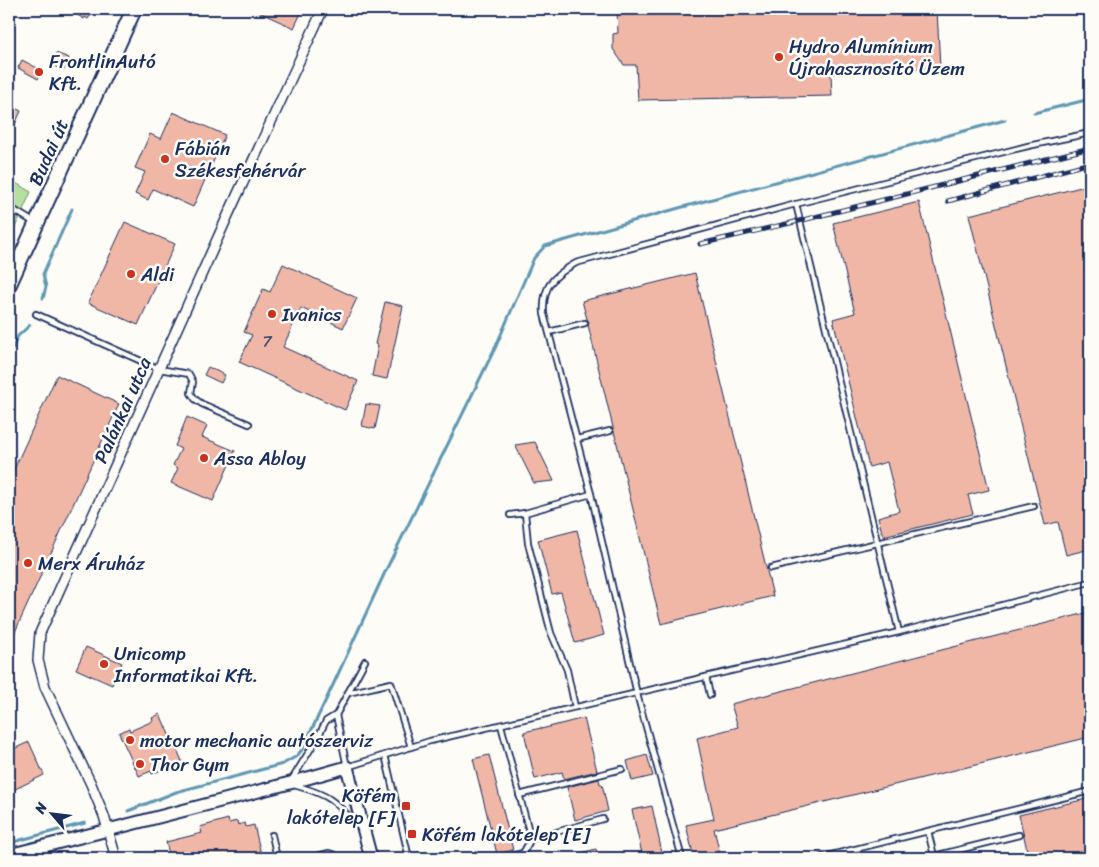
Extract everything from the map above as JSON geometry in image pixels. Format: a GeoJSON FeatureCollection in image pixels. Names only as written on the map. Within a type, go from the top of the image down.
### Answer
{"type":"FeatureCollection","features":[{"type":"Feature","properties":{"kind":"main road","name":"Budai út"},"geometry":{"type":"LineString","coordinates":[[9,284],[134,9]]}},
{"type":"Feature","properties":{"kind":"street","name":"Palánkai utca"},"geometry":{"type":"LineString","coordinates":[[116,858],[104,816],[91,784],[45,687],[38,660],[40,633],[228,213],[323,9]]}},
{"type":"Feature","properties":{"kind":"street"},"geometry":{"type":"LineString","coordinates":[[9,855],[347,767],[371,858]]}},
{"type":"Feature","properties":{"kind":"lane"},"geometry":{"type":"LineString","coordinates":[[682,858],[637,694],[591,494],[544,314],[544,297],[552,282],[558,275],[576,263],[796,204],[1019,148],[1090,133]]}},
{"type":"Feature","properties":{"kind":"lane"},"geometry":{"type":"LineString","coordinates":[[796,204],[899,632]]}},
{"type":"Feature","properties":{"kind":"lane"},"geometry":{"type":"LineString","coordinates":[[9,207],[36,223]]}},
{"type":"Feature","properties":{"kind":"lane"},"geometry":{"type":"LineString","coordinates":[[36,314],[159,369],[189,374],[192,382],[191,393],[195,399],[202,404],[249,424]]}},
{"type":"Feature","properties":{"kind":"lane"},"geometry":{"type":"LineString","coordinates":[[549,332],[585,323]]}},
{"type":"Feature","properties":{"kind":"lane"},"geometry":{"type":"LineString","coordinates":[[576,440],[610,431]]}},
{"type":"Feature","properties":{"kind":"lane"},"geometry":{"type":"LineString","coordinates":[[510,515],[525,513],[591,494]]}},
{"type":"Feature","properties":{"kind":"lane"},"geometry":{"type":"LineString","coordinates":[[771,568],[1034,506]]}},
{"type":"Feature","properties":{"kind":"lane"},"geometry":{"type":"LineString","coordinates":[[525,513],[528,543],[551,633],[566,670],[575,707]]}},
{"type":"Feature","properties":{"kind":"lane"},"geometry":{"type":"LineString","coordinates":[[336,715],[347,767],[411,747],[899,632],[1090,582]]}},
{"type":"Feature","properties":{"kind":"lane"},"geometry":{"type":"LineString","coordinates":[[363,830],[330,799],[318,792],[290,783],[326,721],[336,715],[365,661]]}},
{"type":"Feature","properties":{"kind":"lane"},"geometry":{"type":"LineString","coordinates":[[706,677],[710,695]]}},
{"type":"Feature","properties":{"kind":"lane"},"geometry":{"type":"LineString","coordinates":[[347,694],[391,684],[411,747]]}},
{"type":"Feature","properties":{"kind":"lane"},"geometry":{"type":"LineString","coordinates":[[501,725],[531,838],[523,856],[502,858]]}},
{"type":"Feature","properties":{"kind":"lane"},"geometry":{"type":"LineString","coordinates":[[384,755],[409,858]]}},
{"type":"Feature","properties":{"kind":"lane"},"geometry":{"type":"LineString","coordinates":[[519,795],[622,769]]}},
{"type":"Feature","properties":{"kind":"lane"},"geometry":{"type":"LineString","coordinates":[[819,858],[1090,791]]}},
{"type":"Feature","properties":{"kind":"lane"},"geometry":{"type":"LineString","coordinates":[[531,838],[603,819]]}},
{"type":"Feature","properties":{"kind":"lane"},"geometry":{"type":"LineString","coordinates":[[928,831],[934,856],[1019,835]]}},
{"type":"Feature","properties":{"kind":"lane"},"geometry":{"type":"LineString","coordinates":[[272,835],[277,858]]}},
{"type":"Feature","properties":{"kind":"lane"},"geometry":{"type":"LineString","coordinates":[[309,858],[328,853],[335,855]]}},
{"type":"Feature","properties":{"kind":"green space"},"geometry":{"type":"Polygon","coordinates":[[[9,179],[31,192],[9,241],[9,179]]]}},
{"type":"Feature","properties":{"kind":"building"},"geometry":{"type":"Polygon","coordinates":[[[68,9],[95,9],[88,19],[85,17],[84,19],[68,9]]]}},
{"type":"Feature","properties":{"kind":"building"},"geometry":{"type":"Polygon","coordinates":[[[252,9],[303,9],[294,28],[252,9]]]}},
{"type":"Feature","properties":{"kind":"building","name":"Hydro Alumínium Újrahasznosító Üzem"},"geometry":{"type":"Polygon","coordinates":[[[617,9],[937,9],[940,68],[831,74],[832,96],[638,100],[636,65],[624,65],[613,49],[613,34],[618,33],[617,9]]]}},
{"type":"Feature","properties":{"kind":"building"},"geometry":{"type":"Polygon","coordinates":[[[56,53],[69,58],[64,70],[51,65],[56,53]]]}},
{"type":"Feature","properties":{"kind":"building"},"geometry":{"type":"Polygon","coordinates":[[[22,60],[43,71],[38,79],[18,68],[22,60]]]}},
{"type":"Feature","properties":{"kind":"building"},"geometry":{"type":"Polygon","coordinates":[[[9,105],[21,111],[9,138],[9,105]]]}},
{"type":"Feature","properties":{"kind":"building"},"geometry":{"type":"Polygon","coordinates":[[[173,112],[225,135],[193,207],[153,189],[148,200],[135,194],[145,172],[135,168],[150,134],[161,139],[173,112]]]}},
{"type":"Feature","properties":{"kind":"building"},"geometry":{"type":"Polygon","coordinates":[[[1085,186],[1090,209],[1090,549],[1066,555],[1058,522],[1045,525],[969,215],[1085,186]]]}},
{"type":"Feature","properties":{"kind":"building"},"geometry":{"type":"Polygon","coordinates":[[[919,202],[989,490],[968,495],[973,514],[883,536],[878,517],[899,511],[887,462],[869,467],[833,319],[855,313],[833,223],[919,202]]]}},
{"type":"Feature","properties":{"kind":"building","name":"Aldi"},"geometry":{"type":"Polygon","coordinates":[[[125,222],[175,244],[138,325],[88,303],[125,222]]]}},
{"type":"Feature","properties":{"kind":"building"},"geometry":{"type":"Polygon","coordinates":[[[283,264],[357,298],[343,328],[301,308],[283,347],[358,381],[345,410],[239,362],[252,335],[244,332],[263,289],[270,292],[283,264]]]}},
{"type":"Feature","properties":{"kind":"building"},"geometry":{"type":"Polygon","coordinates":[[[695,273],[773,596],[661,624],[588,325],[589,322],[582,301],[695,273]]]}},
{"type":"Feature","properties":{"kind":"building"},"geometry":{"type":"Polygon","coordinates":[[[385,302],[403,306],[387,379],[372,376],[378,345],[375,344],[385,302]]]}},
{"type":"Feature","properties":{"kind":"building"},"geometry":{"type":"Polygon","coordinates":[[[208,367],[225,375],[221,383],[204,375],[208,367]]]}},
{"type":"Feature","properties":{"kind":"building","name":"Merx Áruház"},"geometry":{"type":"Polygon","coordinates":[[[57,375],[119,404],[9,645],[9,480],[57,375]]]}},
{"type":"Feature","properties":{"kind":"building"},"geometry":{"type":"Polygon","coordinates":[[[366,404],[380,406],[375,429],[362,426],[366,404]]]}},
{"type":"Feature","properties":{"kind":"building","name":"Assa Abloy"},"geometry":{"type":"Polygon","coordinates":[[[187,417],[207,426],[202,437],[235,451],[213,501],[171,483],[178,468],[173,465],[181,449],[175,446],[187,417]]]}},
{"type":"Feature","properties":{"kind":"building"},"geometry":{"type":"Polygon","coordinates":[[[535,442],[554,481],[534,483],[515,445],[535,442]]]}},
{"type":"Feature","properties":{"kind":"building"},"geometry":{"type":"Polygon","coordinates":[[[577,530],[604,635],[575,643],[561,592],[552,594],[538,540],[577,530]]]}},
{"type":"Feature","properties":{"kind":"building"},"geometry":{"type":"Polygon","coordinates":[[[1090,612],[1090,737],[714,829],[721,858],[694,858],[686,825],[714,819],[697,738],[738,727],[731,704],[1090,612]]]}},
{"type":"Feature","properties":{"kind":"building"},"geometry":{"type":"Polygon","coordinates":[[[86,647],[122,663],[112,685],[76,669],[86,647]]]}},
{"type":"Feature","properties":{"kind":"building"},"geometry":{"type":"Polygon","coordinates":[[[160,714],[182,761],[152,774],[151,771],[139,776],[119,733],[129,728],[130,731],[153,721],[152,718],[160,714]]]}},
{"type":"Feature","properties":{"kind":"building"},"geometry":{"type":"Polygon","coordinates":[[[584,718],[597,771],[564,779],[562,772],[535,779],[524,732],[584,718]]]}},
{"type":"Feature","properties":{"kind":"building"},"geometry":{"type":"Polygon","coordinates":[[[29,742],[44,775],[9,792],[9,751],[29,742]]]}},
{"type":"Feature","properties":{"kind":"building"},"geometry":{"type":"Polygon","coordinates":[[[489,755],[513,850],[497,854],[473,759],[489,755]]]}},
{"type":"Feature","properties":{"kind":"building"},"geometry":{"type":"Polygon","coordinates":[[[647,755],[653,776],[632,781],[627,761],[647,755]]]}},
{"type":"Feature","properties":{"kind":"building"},"geometry":{"type":"Polygon","coordinates":[[[599,779],[600,784],[602,784],[608,811],[575,820],[567,787],[599,779]]]}},
{"type":"Feature","properties":{"kind":"building"},"geometry":{"type":"Polygon","coordinates":[[[1090,798],[1090,858],[1007,858],[1007,855],[1027,850],[1019,815],[1090,798]]]}},
{"type":"Feature","properties":{"kind":"building"},"geometry":{"type":"Polygon","coordinates":[[[652,806],[663,858],[643,858],[632,810],[652,806]]]}},
{"type":"Feature","properties":{"kind":"building"},"geometry":{"type":"Polygon","coordinates":[[[228,819],[229,823],[237,821],[238,825],[245,823],[246,827],[254,825],[261,854],[243,858],[170,858],[166,842],[202,833],[200,827],[228,819]]]}},
{"type":"Feature","properties":{"kind":"building"},"geometry":{"type":"Polygon","coordinates":[[[596,849],[599,858],[573,858],[573,855],[596,849]]]}},
{"type":"Feature","properties":{"kind":"waterway"},"geometry":{"type":"LineString","coordinates":[[1034,113],[1090,99]]}},
{"type":"Feature","properties":{"kind":"waterway"},"geometry":{"type":"LineString","coordinates":[[128,811],[176,792],[283,764],[297,756],[303,748],[386,570],[496,346],[534,258],[545,246],[1005,120]]}},
{"type":"Feature","properties":{"kind":"waterway"},"geometry":{"type":"LineString","coordinates":[[43,298],[46,287],[43,274],[72,209]]}},
{"type":"Feature","properties":{"kind":"waterway"},"geometry":{"type":"LineString","coordinates":[[9,356],[18,336],[30,325]]}},
{"type":"Feature","properties":{"kind":"waterway"},"geometry":{"type":"LineString","coordinates":[[9,843],[85,823]]}},
{"type":"Feature","properties":{"kind":"railway"},"geometry":{"type":"LineString","coordinates":[[700,244],[1090,148]]}},
{"type":"Feature","properties":{"kind":"railway"},"geometry":{"type":"LineString","coordinates":[[948,201],[1090,163]]}},
{"type":"Feature","properties":{"kind":"place","name":"Hydro Alumínium Újrahasznosító Üzem"},"geometry":{"type":"Point","coordinates":[779,57]}},
{"type":"Feature","properties":{"kind":"place","name":"FrontlinAutó Kft."},"geometry":{"type":"Point","coordinates":[39,72]}},
{"type":"Feature","properties":{"kind":"place","name":"Fábián Székesfehérvár"},"geometry":{"type":"Point","coordinates":[165,159]}},
{"type":"Feature","properties":{"kind":"place","name":"Aldi"},"geometry":{"type":"Point","coordinates":[131,274]}},
{"type":"Feature","properties":{"kind":"place","name":"Ivanics"},"geometry":{"type":"Point","coordinates":[272,314]}},
{"type":"Feature","properties":{"kind":"place","name":"Assa Abloy"},"geometry":{"type":"Point","coordinates":[204,458]}},
{"type":"Feature","properties":{"kind":"place","name":"Merx Áruház"},"geometry":{"type":"Point","coordinates":[28,563]}},
{"type":"Feature","properties":{"kind":"place","name":"Unicomp Informatikai Kft."},"geometry":{"type":"Point","coordinates":[104,664]}},
{"type":"Feature","properties":{"kind":"place","name":"motor mechanic autószerviz"},"geometry":{"type":"Point","coordinates":[130,740]}},
{"type":"Feature","properties":{"kind":"place","name":"Thor Gym"},"geometry":{"type":"Point","coordinates":[140,764]}},
{"type":"Feature","properties":{"kind":"place","name":"Köfém lakótelep [F]"},"geometry":{"type":"Point","coordinates":[406,806]}},
{"type":"Feature","properties":{"kind":"place","name":"Köfém lakótelep [E]"},"geometry":{"type":"Point","coordinates":[412,834]}}]}
